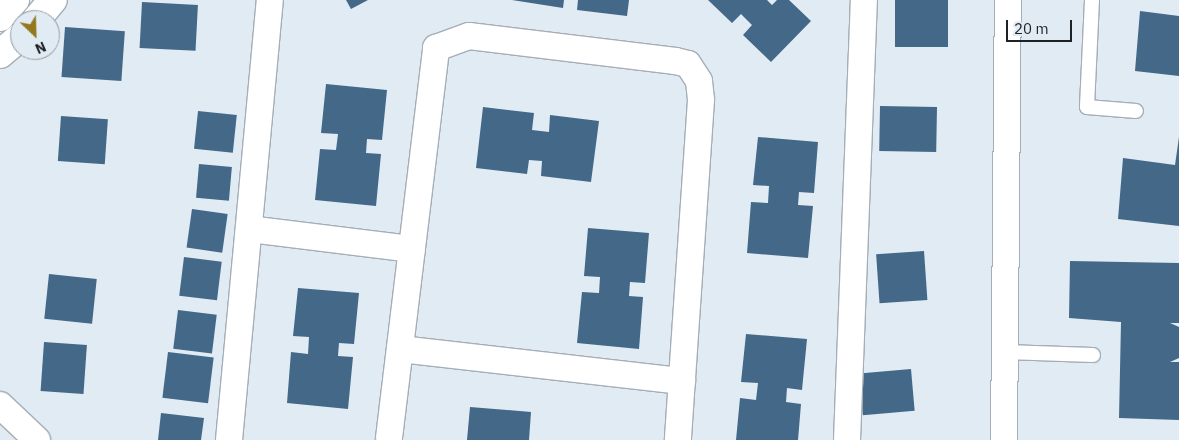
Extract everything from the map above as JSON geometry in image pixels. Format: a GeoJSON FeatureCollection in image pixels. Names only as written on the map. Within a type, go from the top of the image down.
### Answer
{"type":"FeatureCollection","features":[{"type":"Feature","properties":{"kind":"street"},"geometry":{"type":"LineString","coordinates":[[0,16],[16,0]]}},
{"type":"Feature","properties":{"kind":"street"},"geometry":{"type":"LineString","coordinates":[[44,10],[53,0]]}},
{"type":"Feature","properties":{"kind":"street"},"geometry":{"type":"LineString","coordinates":[[229,440],[270,0]]}},
{"type":"Feature","properties":{"kind":"street"},"geometry":{"type":"LineString","coordinates":[[848,440],[864,0]]}},
{"type":"Feature","properties":{"kind":"street"},"geometry":{"type":"LineString","coordinates":[[1004,440],[1008,0]]}},
{"type":"Feature","properties":{"kind":"street"},"geometry":{"type":"LineString","coordinates":[[389,438],[436,48],[469,36],[688,64],[699,81],[701,100],[678,440]]}},
{"type":"Feature","properties":{"kind":"street"},"geometry":{"type":"LineString","coordinates":[[0,54],[10,46]]}},
{"type":"Feature","properties":{"kind":"street"},"geometry":{"type":"LineString","coordinates":[[250,229],[412,249]]}},
{"type":"Feature","properties":{"kind":"street"},"geometry":{"type":"LineString","coordinates":[[400,349],[682,381]]}},
{"type":"Feature","properties":{"kind":"street"},"geometry":{"type":"LineString","coordinates":[[0,405],[37,440]]}},
{"type":"Feature","properties":{"kind":"lane"},"geometry":{"type":"LineString","coordinates":[[1092,0],[1087,107],[1136,111]]}},
{"type":"Feature","properties":{"kind":"lane"},"geometry":{"type":"LineString","coordinates":[[1005,352],[1093,355]]}},
{"type":"Feature","properties":{"kind":"building"},"geometry":{"type":"Polygon","coordinates":[[[346,0],[368,0],[351,9],[346,0]]]}},
{"type":"Feature","properties":{"kind":"building"},"geometry":{"type":"Polygon","coordinates":[[[512,0],[564,0],[563,8],[512,0]]]}},
{"type":"Feature","properties":{"kind":"building"},"geometry":{"type":"Polygon","coordinates":[[[578,0],[629,0],[627,16],[577,10],[578,0]]]}},
{"type":"Feature","properties":{"kind":"building"},"geometry":{"type":"Polygon","coordinates":[[[708,0],[767,0],[772,5],[777,0],[789,0],[811,21],[771,62],[743,35],[752,25],[741,14],[732,23],[708,0]]]}},
{"type":"Feature","properties":{"kind":"building"},"geometry":{"type":"Polygon","coordinates":[[[895,0],[948,0],[948,47],[895,47],[895,0]]]}},
{"type":"Feature","properties":{"kind":"building"},"geometry":{"type":"Polygon","coordinates":[[[142,2],[198,5],[196,51],[140,48],[142,2]]]}},
{"type":"Feature","properties":{"kind":"building"},"geometry":{"type":"Polygon","coordinates":[[[1140,11],[1179,16],[1179,76],[1135,71],[1140,11]]]}},
{"type":"Feature","properties":{"kind":"building"},"geometry":{"type":"Polygon","coordinates":[[[65,27],[125,31],[121,81],[62,77],[65,27]]]}},
{"type":"Feature","properties":{"kind":"building"},"geometry":{"type":"Polygon","coordinates":[[[326,84],[387,90],[382,140],[367,139],[366,153],[381,154],[376,206],[315,200],[320,149],[336,150],[338,134],[321,133],[326,84]]]}},
{"type":"Feature","properties":{"kind":"building"},"geometry":{"type":"Polygon","coordinates":[[[880,106],[937,107],[936,152],[879,151],[880,106]]]}},
{"type":"Feature","properties":{"kind":"building"},"geometry":{"type":"Polygon","coordinates":[[[483,107],[534,113],[532,130],[549,132],[550,115],[599,121],[591,182],[541,176],[542,161],[529,160],[527,174],[476,168],[483,107]]]}},
{"type":"Feature","properties":{"kind":"building"},"geometry":{"type":"Polygon","coordinates":[[[198,111],[237,115],[233,153],[194,149],[198,111]]]}},
{"type":"Feature","properties":{"kind":"building"},"geometry":{"type":"Polygon","coordinates":[[[61,116],[108,119],[105,164],[58,161],[61,116]]]}},
{"type":"Feature","properties":{"kind":"building"},"geometry":{"type":"Polygon","coordinates":[[[758,137],[818,142],[814,193],[799,192],[798,205],[813,206],[808,258],[747,253],[751,202],[768,203],[769,186],[753,185],[758,137]]]}},
{"type":"Feature","properties":{"kind":"building"},"geometry":{"type":"Polygon","coordinates":[[[1179,137],[1179,226],[1118,219],[1123,158],[1175,165],[1179,137]]]}},
{"type":"Feature","properties":{"kind":"building"},"geometry":{"type":"Polygon","coordinates":[[[199,164],[232,167],[229,201],[196,198],[199,164]]]}},
{"type":"Feature","properties":{"kind":"building"},"geometry":{"type":"Polygon","coordinates":[[[192,209],[228,214],[222,253],[187,248],[192,209]]]}},
{"type":"Feature","properties":{"kind":"building"},"geometry":{"type":"Polygon","coordinates":[[[588,228],[649,233],[645,283],[630,282],[629,296],[643,297],[639,349],[577,343],[582,292],[599,293],[600,277],[584,276],[588,228]]]}},
{"type":"Feature","properties":{"kind":"building"},"geometry":{"type":"Polygon","coordinates":[[[924,251],[927,300],[880,303],[876,254],[924,251]]]}},
{"type":"Feature","properties":{"kind":"building"},"geometry":{"type":"Polygon","coordinates":[[[184,257],[222,262],[217,300],[179,296],[184,257]]]}},
{"type":"Feature","properties":{"kind":"building"},"geometry":{"type":"Polygon","coordinates":[[[1070,261],[1179,263],[1179,323],[1170,323],[1179,327],[1179,358],[1170,362],[1179,362],[1179,420],[1119,418],[1121,322],[1069,318],[1070,261]]]}},
{"type":"Feature","properties":{"kind":"building"},"geometry":{"type":"Polygon","coordinates":[[[49,274],[97,279],[92,324],[44,319],[49,274]]]}},
{"type":"Feature","properties":{"kind":"building"},"geometry":{"type":"Polygon","coordinates":[[[298,288],[359,293],[354,344],[339,343],[338,356],[353,357],[348,409],[287,403],[291,352],[308,354],[309,337],[293,336],[298,288]]]}},
{"type":"Feature","properties":{"kind":"building"},"geometry":{"type":"Polygon","coordinates":[[[178,310],[217,315],[212,353],[173,349],[178,310]]]}},
{"type":"Feature","properties":{"kind":"building"},"geometry":{"type":"Polygon","coordinates":[[[746,334],[807,339],[802,390],[787,388],[786,402],[801,404],[798,440],[736,440],[740,398],[756,400],[758,383],[741,382],[746,334]]]}},
{"type":"Feature","properties":{"kind":"building"},"geometry":{"type":"Polygon","coordinates":[[[44,342],[87,345],[83,394],[41,391],[44,342]]]}},
{"type":"Feature","properties":{"kind":"building"},"geometry":{"type":"Polygon","coordinates":[[[168,352],[214,358],[208,403],[162,398],[168,352]]]}},
{"type":"Feature","properties":{"kind":"building"},"geometry":{"type":"Polygon","coordinates":[[[911,369],[915,411],[863,415],[859,374],[911,369]]]}},
{"type":"Feature","properties":{"kind":"building"},"geometry":{"type":"Polygon","coordinates":[[[470,407],[531,412],[529,440],[467,440],[470,407]]]}},
{"type":"Feature","properties":{"kind":"building"},"geometry":{"type":"Polygon","coordinates":[[[161,413],[204,418],[201,440],[158,440],[161,413]]]}}]}
